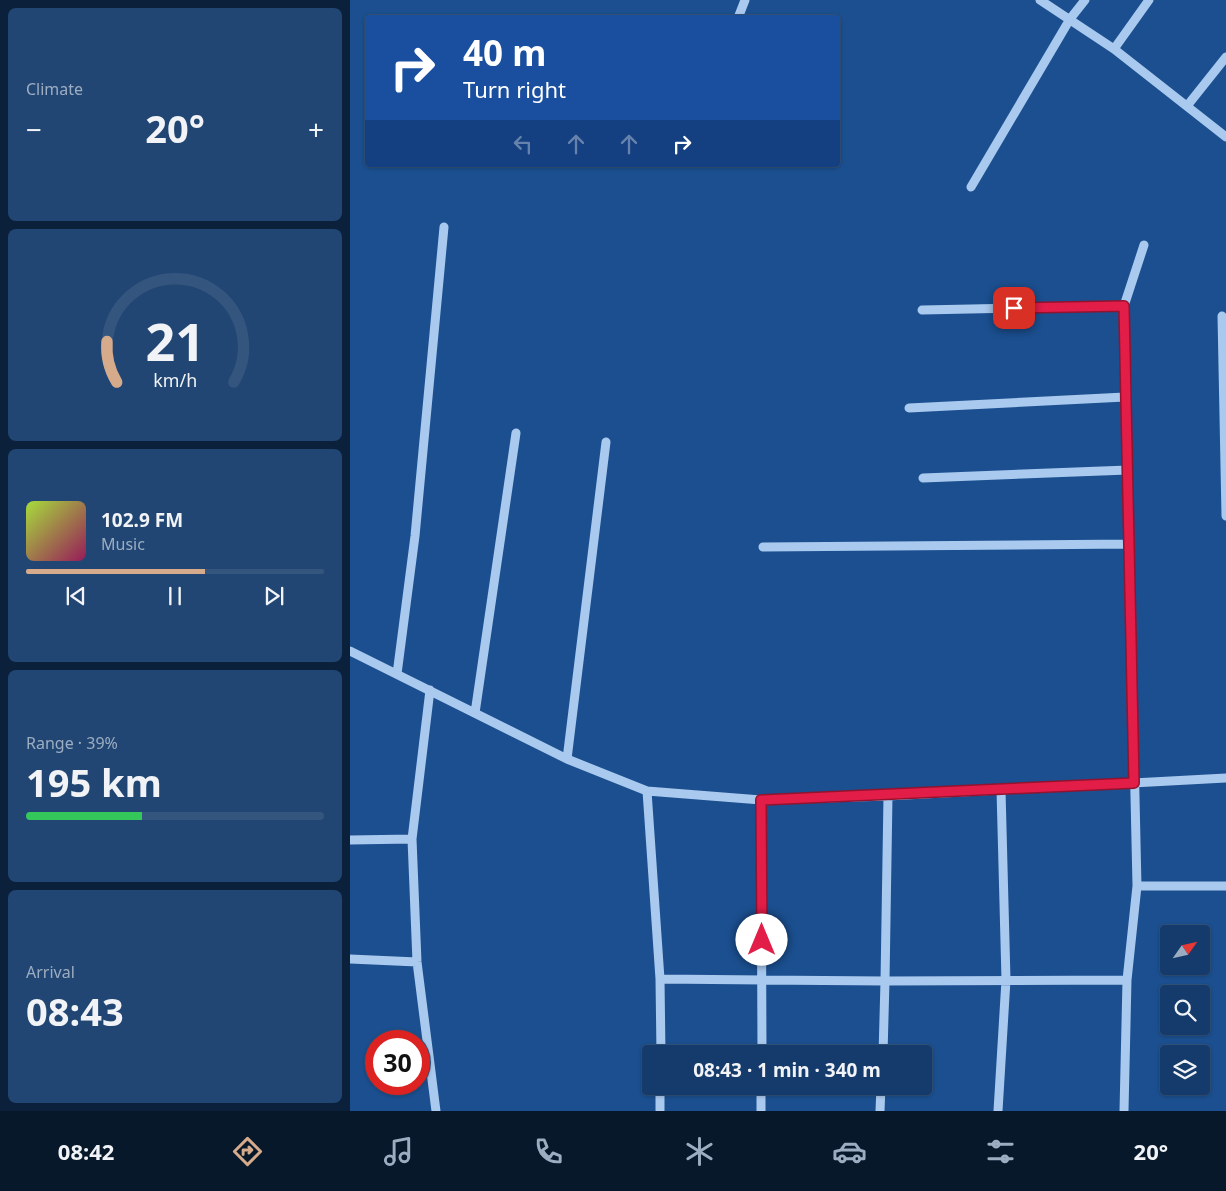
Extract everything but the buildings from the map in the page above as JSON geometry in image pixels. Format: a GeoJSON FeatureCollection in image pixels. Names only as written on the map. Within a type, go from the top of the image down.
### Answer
{"type":"FeatureCollection","features":[{"type":"Feature","properties":{"kind":"street"},"geometry":{"type":"LineString","coordinates":[[739,15],[745,0]]}},
{"type":"Feature","properties":{"kind":"street"},"geometry":{"type":"LineString","coordinates":[[1040,0],[1114,49],[1226,137]]}},
{"type":"Feature","properties":{"kind":"street"},"geometry":{"type":"LineString","coordinates":[[971,187],[1070,20],[1085,0]]}},
{"type":"Feature","properties":{"kind":"street"},"geometry":{"type":"LineString","coordinates":[[1114,49],[1149,0]]}},
{"type":"Feature","properties":{"kind":"street"},"geometry":{"type":"LineString","coordinates":[[1187,106],[1226,57]]}},
{"type":"Feature","properties":{"kind":"street"},"geometry":{"type":"LineString","coordinates":[[397,674],[415,536],[444,227]]}},
{"type":"Feature","properties":{"kind":"street"},"geometry":{"type":"LineString","coordinates":[[1124,1111],[1127,980],[1136,886],[1124,306],[1144,245]]}},
{"type":"Feature","properties":{"kind":"street"},"geometry":{"type":"LineString","coordinates":[[922,310],[1124,306]]}},
{"type":"Feature","properties":{"kind":"street"},"geometry":{"type":"LineString","coordinates":[[1222,316],[1226,516]]}},
{"type":"Feature","properties":{"kind":"street"},"geometry":{"type":"LineString","coordinates":[[909,408],[1126,397]]}},
{"type":"Feature","properties":{"kind":"street"},"geometry":{"type":"LineString","coordinates":[[475,713],[516,433]]}},
{"type":"Feature","properties":{"kind":"street"},"geometry":{"type":"LineString","coordinates":[[567,759],[606,442]]}},
{"type":"Feature","properties":{"kind":"street"},"geometry":{"type":"LineString","coordinates":[[923,478],[1128,470]]}},
{"type":"Feature","properties":{"kind":"street"},"geometry":{"type":"LineString","coordinates":[[763,547],[1129,544]]}},
{"type":"Feature","properties":{"kind":"street"},"geometry":{"type":"LineString","coordinates":[[350,651],[567,759],[647,791],[761,800],[888,796],[1226,778]]}},
{"type":"Feature","properties":{"kind":"street"},"geometry":{"type":"LineString","coordinates":[[430,690],[412,839],[418,962],[436,1111]]}},
{"type":"Feature","properties":{"kind":"street"},"geometry":{"type":"LineString","coordinates":[[998,1111],[1006,980],[1000,790]]}},
{"type":"Feature","properties":{"kind":"street"},"geometry":{"type":"LineString","coordinates":[[647,791],[660,979],[661,1045]]}},
{"type":"Feature","properties":{"kind":"street"},"geometry":{"type":"LineString","coordinates":[[882,1045],[886,981],[888,796]]}},
{"type":"Feature","properties":{"kind":"street"},"geometry":{"type":"LineString","coordinates":[[761,800],[762,1045]]}},
{"type":"Feature","properties":{"kind":"street"},"geometry":{"type":"LineString","coordinates":[[350,840],[412,839]]}},
{"type":"Feature","properties":{"kind":"street"},"geometry":{"type":"LineString","coordinates":[[1136,886],[1226,886]]}},
{"type":"Feature","properties":{"kind":"street"},"geometry":{"type":"LineString","coordinates":[[350,959],[418,962]]}},
{"type":"Feature","properties":{"kind":"street"},"geometry":{"type":"LineString","coordinates":[[660,979],[886,981],[1127,980]]}},
{"type":"Feature","properties":{"kind":"street"},"geometry":{"type":"LineString","coordinates":[[660,1095],[660,1111]]}},
{"type":"Feature","properties":{"kind":"street"},"geometry":{"type":"LineString","coordinates":[[761,1095],[761,1111]]}},
{"type":"Feature","properties":{"kind":"street"},"geometry":{"type":"LineString","coordinates":[[880,1111],[881,1095]]}},
{"type":"Feature","properties":{"kind":"route"},"geometry":{"type":"LineString","coordinates":[[762,940],[761,800],[888,796],[1134,783],[1124,306],[1014,308]]}}]}
